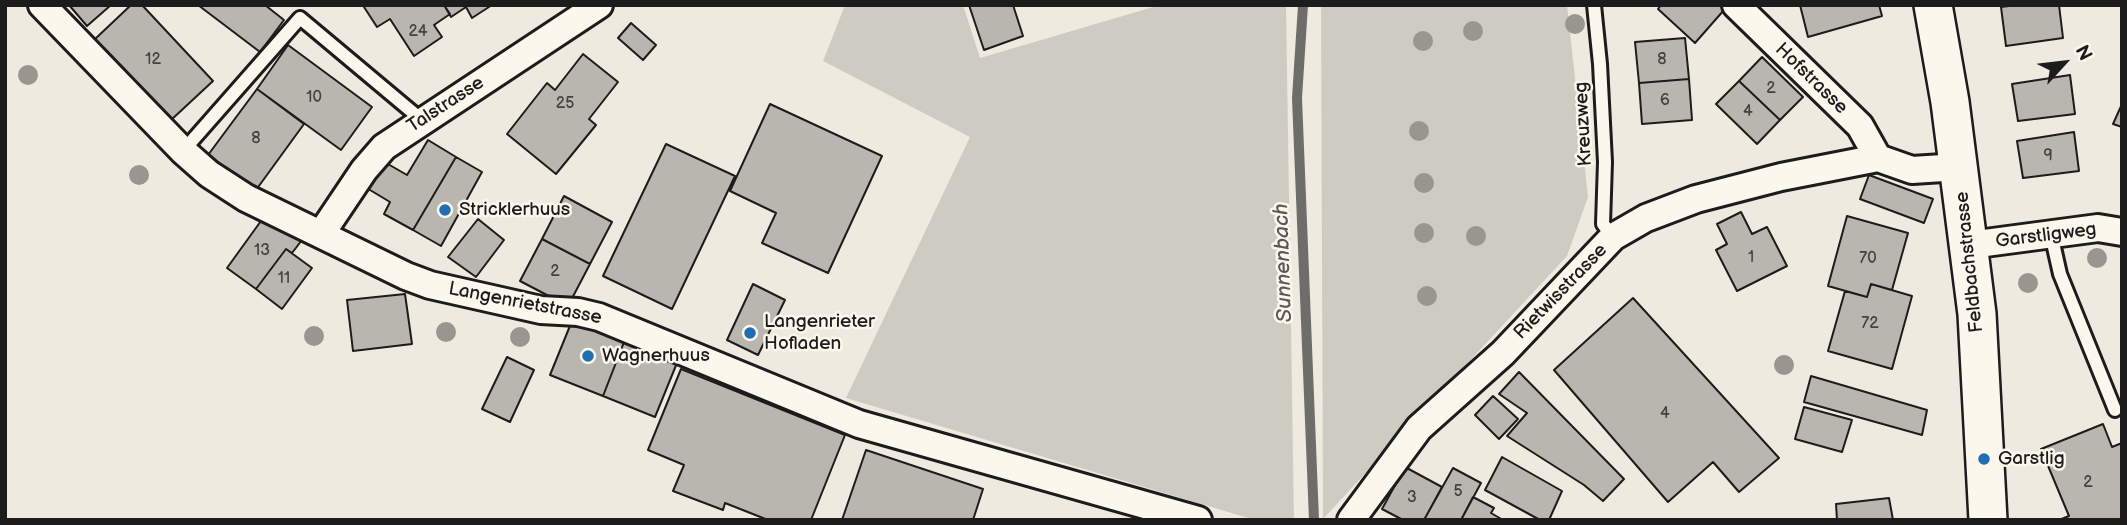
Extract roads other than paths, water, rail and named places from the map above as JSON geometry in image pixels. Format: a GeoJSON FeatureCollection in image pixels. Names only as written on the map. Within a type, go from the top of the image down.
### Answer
{"type":"FeatureCollection","features":[{"type":"Feature","properties":{"kind":"main road","name":"Feldbachstrasse"},"geometry":{"type":"LineString","coordinates":[[1933,5],[1948,85],[1977,314],[1988,520]]}},
{"type":"Feature","properties":{"kind":"street","name":"Langenrietstrasse"},"geometry":{"type":"LineString","coordinates":[[42,5],[183,151],[209,174],[246,198],[405,276],[430,285],[541,310],[599,317],[859,424],[1198,520]]}},
{"type":"Feature","properties":{"kind":"street","name":"Hofstrasse"},"geometry":{"type":"LineString","coordinates":[[1736,5],[1860,127],[1878,158]]}},
{"type":"Feature","properties":{"kind":"street","name":"Talstrasse"},"geometry":{"type":"LineString","coordinates":[[321,234],[378,153],[584,9]]}},
{"type":"Feature","properties":{"kind":"street","name":"Rietwisstrasse"},"geometry":{"type":"LineString","coordinates":[[1351,520],[1419,428],[1503,353],[1613,237],[1646,218],[1696,199],[1781,177],[1878,158]]}},
{"type":"Feature","properties":{"kind":"street"},"geometry":{"type":"LineString","coordinates":[[1878,158],[1912,170],[1959,167]]}},
{"type":"Feature","properties":{"kind":"street","name":"Garstligweg"},"geometry":{"type":"LineString","coordinates":[[1969,245],[2098,229],[2122,232]]}},
{"type":"Feature","properties":{"kind":"lane","name":"Kreuzweg"},"geometry":{"type":"LineString","coordinates":[[1594,5],[1605,162],[1603,224],[1613,237]]}},
{"type":"Feature","properties":{"kind":"lane"},"geometry":{"type":"LineString","coordinates":[[183,151],[300,18],[423,121]]}},
{"type":"Feature","properties":{"kind":"lane"},"geometry":{"type":"LineString","coordinates":[[2051,234],[2060,274],[2115,410]]}},
{"type":"Feature","properties":{"kind":"waterway","name":"Sunnenbach"},"geometry":{"type":"LineString","coordinates":[[1303,5],[1297,98],[1314,520]]}},
{"type":"Feature","properties":{"kind":"place","name":"Stricklerhuus"},"geometry":{"type":"Point","coordinates":[445,210]}},
{"type":"Feature","properties":{"kind":"place","name":"Langenrieter Hofladen"},"geometry":{"type":"Point","coordinates":[750,333]}},
{"type":"Feature","properties":{"kind":"place","name":"Wagnerhuus"},"geometry":{"type":"Point","coordinates":[588,356]}},
{"type":"Feature","properties":{"kind":"place","name":"Garstlig"},"geometry":{"type":"Point","coordinates":[1984,459]}}]}
